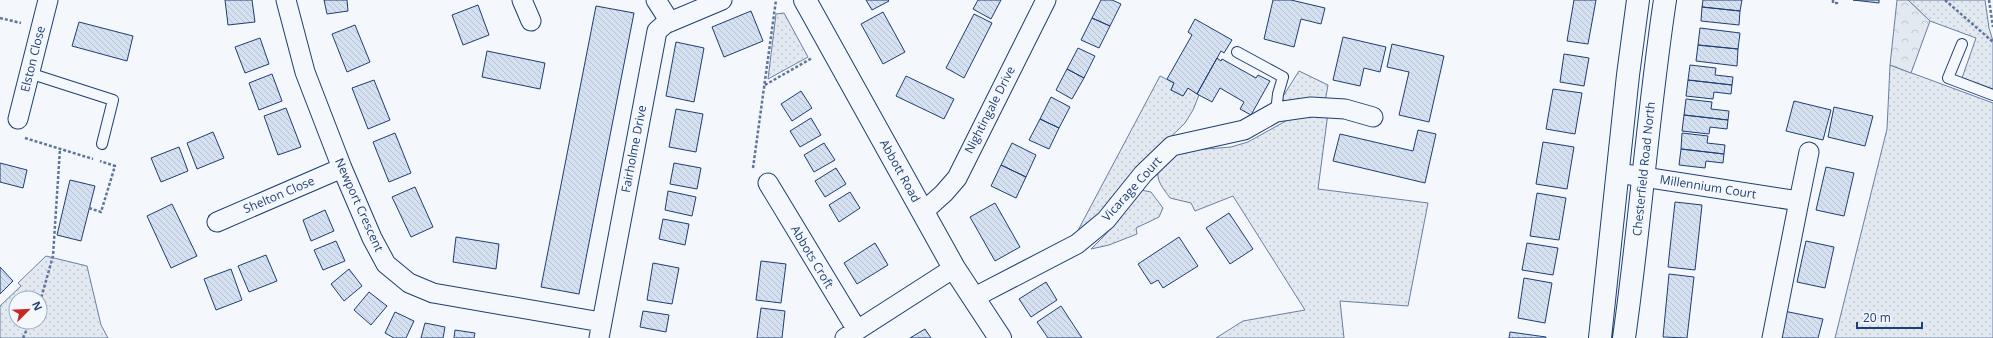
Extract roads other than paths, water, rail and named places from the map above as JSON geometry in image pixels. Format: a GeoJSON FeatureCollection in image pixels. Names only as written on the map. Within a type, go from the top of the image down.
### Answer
{"type":"FeatureCollection","features":[{"type":"Feature","properties":{"kind":"main road","name":"Abbott Road"},"geometry":{"type":"LineString","coordinates":[[805,0],[954,268],[972,298],[1000,338]]}},
{"type":"Feature","properties":{"kind":"main road"},"geometry":{"type":"LineString","coordinates":[[1600,338],[1638,0]]}},
{"type":"Feature","properties":{"kind":"main road","name":"Chesterfield Road North"},"geometry":{"type":"LineString","coordinates":[[1624,338],[1644,176],[1653,78],[1665,0]]}},
{"type":"Feature","properties":{"kind":"street","name":"Elston Close"},"geometry":{"type":"LineString","coordinates":[[18,119],[48,0]]}},
{"type":"Feature","properties":{"kind":"street","name":"Newport Crescent"},"geometry":{"type":"LineString","coordinates":[[286,0],[305,72],[342,168],[372,238],[386,264],[409,282],[433,293],[600,330]]}},
{"type":"Feature","properties":{"kind":"street"},"geometry":{"type":"LineString","coordinates":[[522,0],[531,21]]}},
{"type":"Feature","properties":{"kind":"street"},"geometry":{"type":"LineString","coordinates":[[656,0],[670,22]]}},
{"type":"Feature","properties":{"kind":"street","name":"Fairholme Drive"},"geometry":{"type":"LineString","coordinates":[[600,330],[657,30],[670,22],[722,0]]}},
{"type":"Feature","properties":{"kind":"street","name":"Nightingale Drive"},"geometry":{"type":"LineString","coordinates":[[923,212],[944,193],[956,178],[1046,0]]}},
{"type":"Feature","properties":{"kind":"street","name":"Vicarage Court"},"geometry":{"type":"LineString","coordinates":[[972,298],[1077,244],[1106,220],[1143,174],[1172,146],[1244,130],[1276,112],[1311,107],[1345,109],[1373,117]]}},
{"type":"Feature","properties":{"kind":"street"},"geometry":{"type":"LineString","coordinates":[[1772,338],[1809,152]]}},
{"type":"Feature","properties":{"kind":"street","name":"Shelton Close"},"geometry":{"type":"LineString","coordinates":[[217,222],[342,168]]}},
{"type":"Feature","properties":{"kind":"street","name":"Millennium Court"},"geometry":{"type":"LineString","coordinates":[[1618,173],[1799,201]]}},
{"type":"Feature","properties":{"kind":"street","name":"Abbots Croft"},"geometry":{"type":"LineString","coordinates":[[768,184],[851,334],[954,268]]}},
{"type":"Feature","properties":{"kind":"lane"},"geometry":{"type":"LineString","coordinates":[[1962,44],[1948,78],[1993,95]]}},
{"type":"Feature","properties":{"kind":"lane"},"geometry":{"type":"LineString","coordinates":[[1237,52],[1283,77],[1278,94],[1276,112]]}},
{"type":"Feature","properties":{"kind":"lane"},"geometry":{"type":"LineString","coordinates":[[29,73],[113,100],[102,144]]}}]}
